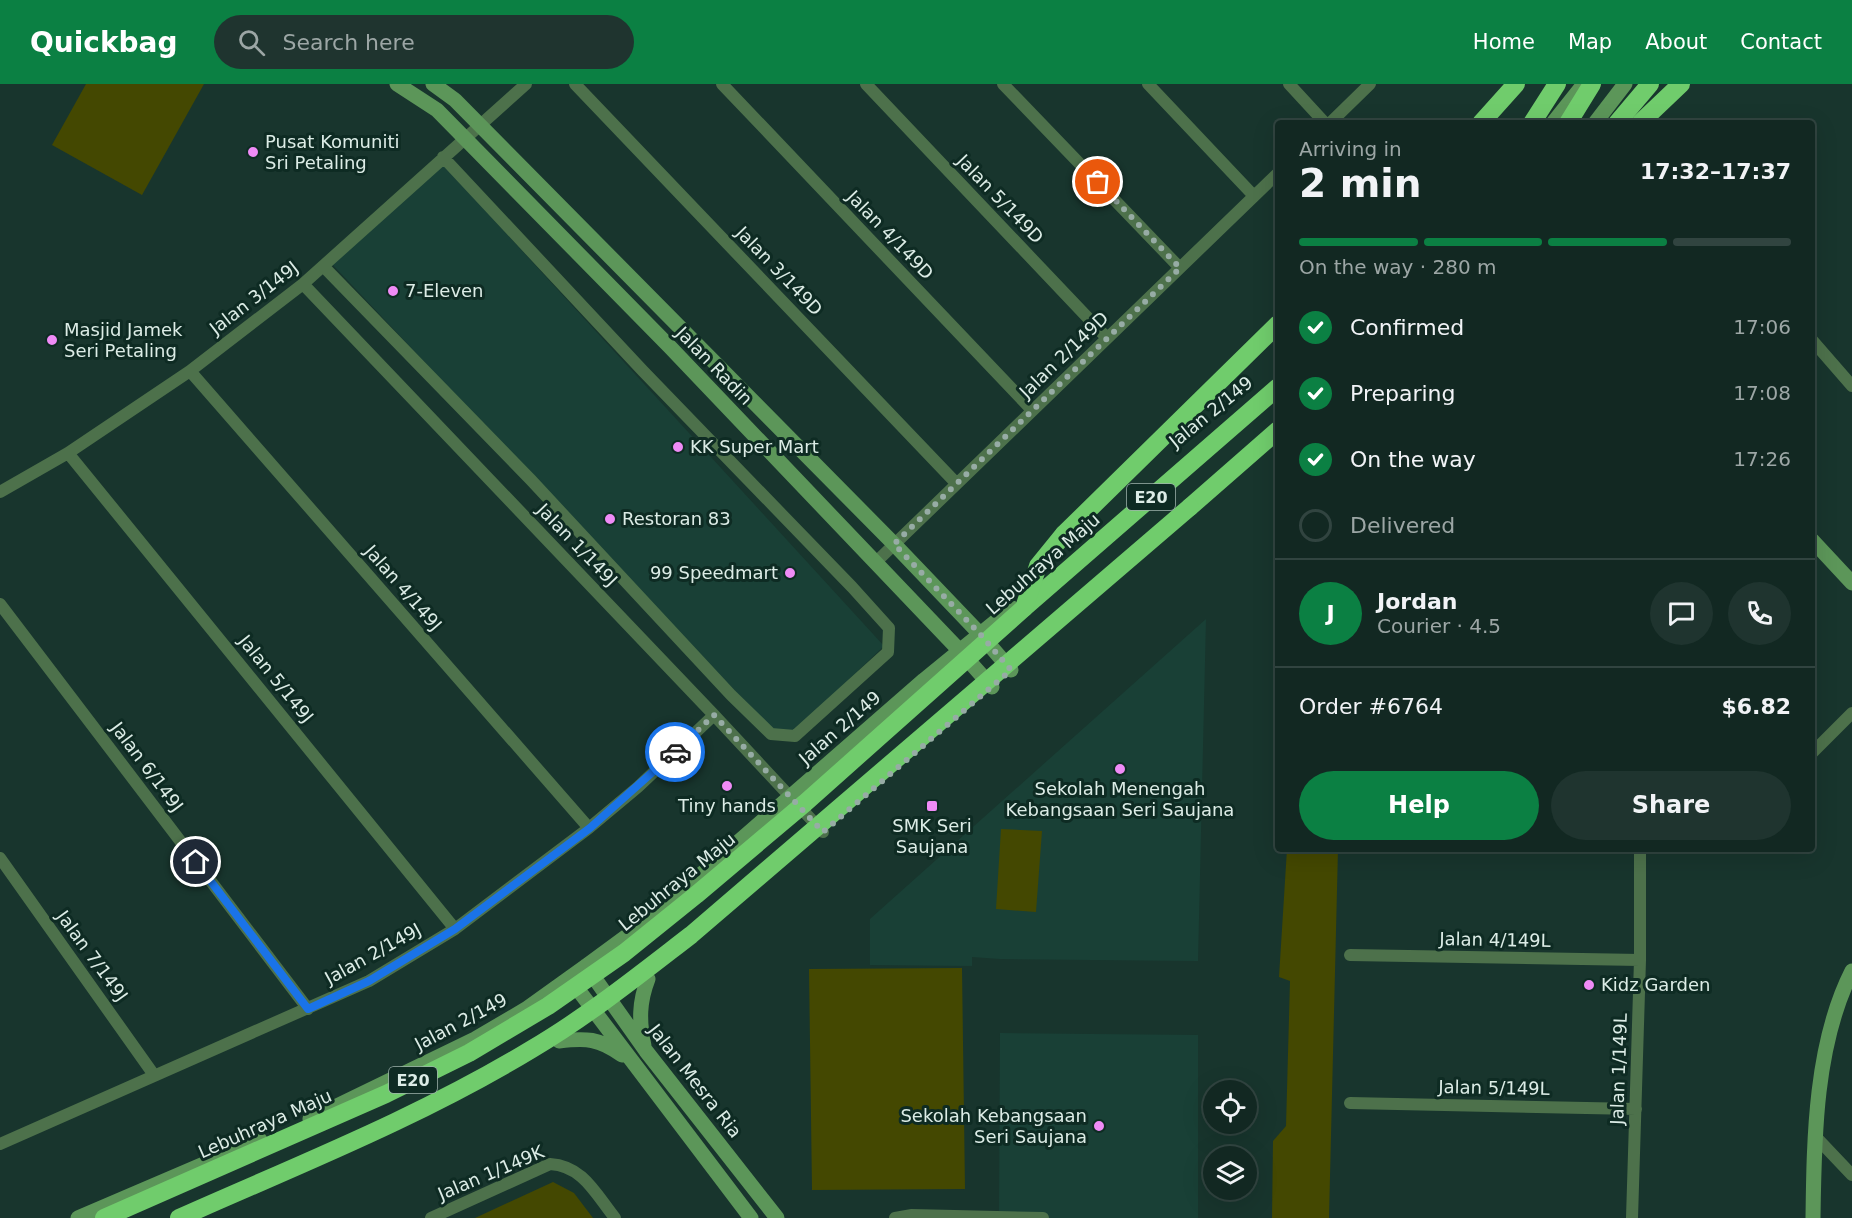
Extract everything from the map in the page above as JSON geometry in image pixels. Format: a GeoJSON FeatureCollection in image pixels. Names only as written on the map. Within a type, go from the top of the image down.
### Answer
{"type":"FeatureCollection","features":[{"type":"Feature","properties":{"kind":"highway"},"geometry":{"type":"LineString","coordinates":[[1484,120],[1516,84]]}},
{"type":"Feature","properties":{"kind":"highway"},"geometry":{"type":"LineString","coordinates":[[1534,120],[1557,84]]}},
{"type":"Feature","properties":{"kind":"highway"},"geometry":{"type":"LineString","coordinates":[[1570,120],[1592,84]]}},
{"type":"Feature","properties":{"kind":"highway"},"geometry":{"type":"LineString","coordinates":[[1620,120],[1650,84]]}},
{"type":"Feature","properties":{"kind":"highway"},"geometry":{"type":"LineString","coordinates":[[1642,120],[1681,84]]}},
{"type":"Feature","properties":{"kind":"highway"},"geometry":{"type":"LineString","coordinates":[[1024,608],[1038,566],[1064,534],[1275,327]]}},
{"type":"Feature","properties":{"kind":"highway","name":"Lebuhraya Maju"},"geometry":{"type":"LineString","coordinates":[[104,1218],[386,1094],[469,1053],[548,1006],[624,953],[696,895],[858,756],[1275,388]]}},
{"type":"Feature","properties":{"kind":"highway","name":"E20"},"geometry":{"type":"LineString","coordinates":[[179,1218],[444,1098],[532,1049],[614,994],[690,935],[1275,433]]}},
{"type":"Feature","properties":{"kind":"main road","name":"Jalan Radin"},"geometry":{"type":"LineString","coordinates":[[398,84],[438,110],[669,347],[992,687]]}},
{"type":"Feature","properties":{"kind":"main road","name":"Jalan Radin"},"geometry":{"type":"LineString","coordinates":[[433,84],[455,100],[894,544],[1011,670]]}},
{"type":"Feature","properties":{"kind":"main road"},"geometry":{"type":"LineString","coordinates":[[1554,120],[1584,84]]}},
{"type":"Feature","properties":{"kind":"main road"},"geometry":{"type":"LineString","coordinates":[[1597,120],[1625,84]]}},
{"type":"Feature","properties":{"kind":"main road","name":"Jalan 2/149"},"geometry":{"type":"LineString","coordinates":[[78,1218],[306,1120],[475,1039],[526,1009],[650,919],[1215,433],[1275,387]]}},
{"type":"Feature","properties":{"kind":"main road"},"geometry":{"type":"LineString","coordinates":[[196,1218],[436,1112],[559,1041],[613,1005],[648,979],[823,832],[1275,439]]}},
{"type":"Feature","properties":{"kind":"main road"},"geometry":{"type":"LineString","coordinates":[[1815,543],[1852,583]]}},
{"type":"Feature","properties":{"kind":"main road","name":"Jalan Mesra Ria"},"geometry":{"type":"LineString","coordinates":[[586,966],[646,1051],[777,1218]]}},
{"type":"Feature","properties":{"kind":"main road"},"geometry":{"type":"LineString","coordinates":[[1813,1218],[1814,1135],[1828,1035],[1852,972]]}},
{"type":"Feature","properties":{"kind":"main road","name":"Jalan Mesra Ria"},"geometry":{"type":"LineString","coordinates":[[569,978],[751,1218]]}},
{"type":"Feature","properties":{"kind":"main road"},"geometry":{"type":"LineString","coordinates":[[646,1051],[639,1012],[648,979]]}},
{"type":"Feature","properties":{"kind":"main road"},"geometry":{"type":"LineString","coordinates":[[559,1041],[595,1040],[610,1046],[632,1062]]}},
{"type":"Feature","properties":{"kind":"street","name":"Jalan 3/149J"},"geometry":{"type":"LineString","coordinates":[[0,492],[68,453],[190,371],[303,284],[526,84]]}},
{"type":"Feature","properties":{"kind":"street","name":"Jalan 3/149D"},"geometry":{"type":"LineString","coordinates":[[575,84],[956,483]]}},
{"type":"Feature","properties":{"kind":"street","name":"Jalan 4/149D"},"geometry":{"type":"LineString","coordinates":[[722,84],[1032,410]]}},
{"type":"Feature","properties":{"kind":"street","name":"Jalan 5/149D"},"geometry":{"type":"LineString","coordinates":[[866,84],[1107,338]]}},
{"type":"Feature","properties":{"kind":"street"},"geometry":{"type":"LineString","coordinates":[[1003,84],[1180,268]]}},
{"type":"Feature","properties":{"kind":"street"},"geometry":{"type":"LineString","coordinates":[[1148,84],[1254,196]]}},
{"type":"Feature","properties":{"kind":"street"},"geometry":{"type":"LineString","coordinates":[[1288,84],[1325,120]]}},
{"type":"Feature","properties":{"kind":"street"},"geometry":{"type":"LineString","coordinates":[[1331,120],[1370,84]]}},
{"type":"Feature","properties":{"kind":"street"},"geometry":{"type":"LineString","coordinates":[[1636,84],[1633,94],[1638,120]]}},
{"type":"Feature","properties":{"kind":"street"},"geometry":{"type":"LineString","coordinates":[[323,266],[531,480],[731,695],[771,734],[795,736],[888,652],[889,628],[643,371],[443,157]]}},
{"type":"Feature","properties":{"kind":"street","name":"Jalan 2/149D"},"geometry":{"type":"LineString","coordinates":[[875,563],[1275,176]]}},
{"type":"Feature","properties":{"kind":"street","name":"Jalan 1/149J"},"geometry":{"type":"LineString","coordinates":[[303,284],[823,832]]}},
{"type":"Feature","properties":{"kind":"street"},"geometry":{"type":"LineString","coordinates":[[1815,343],[1852,386]]}},
{"type":"Feature","properties":{"kind":"street","name":"Jalan 4/149J"},"geometry":{"type":"LineString","coordinates":[[190,371],[590,828]]}},
{"type":"Feature","properties":{"kind":"street","name":"Jalan 5/149J"},"geometry":{"type":"LineString","coordinates":[[68,453],[455,929]]}},
{"type":"Feature","properties":{"kind":"street","name":"Jalan 6/149J"},"geometry":{"type":"LineString","coordinates":[[0,604],[308,1009]]}},
{"type":"Feature","properties":{"kind":"street"},"geometry":{"type":"LineString","coordinates":[[1815,750],[1852,713]]}},
{"type":"Feature","properties":{"kind":"street","name":"Jalan 2/149J"},"geometry":{"type":"LineString","coordinates":[[0,1144],[369,981],[455,929],[590,828],[638,787],[714,715]]}},
{"type":"Feature","properties":{"kind":"street","name":"Jalan 1/149L"},"geometry":{"type":"LineString","coordinates":[[1632,1218],[1640,960],[1640,852]]}},
{"type":"Feature","properties":{"kind":"street","name":"Jalan 7/149J"},"geometry":{"type":"LineString","coordinates":[[0,858],[154,1075]]}},
{"type":"Feature","properties":{"kind":"street","name":"Jalan 4/149L"},"geometry":{"type":"LineString","coordinates":[[1350,955],[1640,960]]}},
{"type":"Feature","properties":{"kind":"street","name":"Jalan 5/149L"},"geometry":{"type":"LineString","coordinates":[[1350,1103],[1636,1109]]}},
{"type":"Feature","properties":{"kind":"street"},"geometry":{"type":"LineString","coordinates":[[1814,1135],[1852,1175]]}},
{"type":"Feature","properties":{"kind":"street","name":"Jalan 1/149K"},"geometry":{"type":"LineString","coordinates":[[430,1218],[550,1164],[563,1165],[576,1170],[615,1218]]}},
{"type":"Feature","properties":{"kind":"street"},"geometry":{"type":"LineString","coordinates":[[896,1218],[912,1215],[1043,1218]]}},
{"type":"Feature","properties":{"kind":"shaded area"},"geometry":{"type":"Polygon","coordinates":[[[86,84],[204,84],[142,195],[52,145],[86,84]]]}},
{"type":"Feature","properties":{"kind":"shaded area"},"geometry":{"type":"Polygon","coordinates":[[[439,160],[884,646],[796,730],[772,730],[332,264],[439,160]]]}},
{"type":"Feature","properties":{"kind":"shaded area","name":"Sekolah Menengah Kebangsaan Seri Saujana"},"geometry":{"type":"Polygon","coordinates":[[[1206,619],[1198,961],[972,957],[972,966],[870,965],[870,919],[1206,619]]]}},
{"type":"Feature","properties":{"kind":"shaded area"},"geometry":{"type":"Polygon","coordinates":[[[1001,829],[1042,831],[1036,912],[996,909],[1001,829]]]}},
{"type":"Feature","properties":{"kind":"shaded area"},"geometry":{"type":"Polygon","coordinates":[[[1287,852],[1338,852],[1329,1218],[1272,1218],[1273,1141],[1286,1126],[1290,981],[1279,977],[1287,852]]]}},
{"type":"Feature","properties":{"kind":"shaded area"},"geometry":{"type":"Polygon","coordinates":[[[962,968],[965,1189],[812,1190],[809,969],[962,968]]]}},
{"type":"Feature","properties":{"kind":"shaded area","name":"Sekolah Kebangsaan Seri Saujana"},"geometry":{"type":"Polygon","coordinates":[[[1000,1033],[1198,1035],[1198,1218],[999,1218],[1000,1033]]]}},
{"type":"Feature","properties":{"kind":"shaded area"},"geometry":{"type":"Polygon","coordinates":[[[553,1182],[574,1193],[593,1218],[475,1218],[553,1182]]]}},
{"type":"Feature","properties":{"kind":"way so far"},"geometry":{"type":"LineString","coordinates":[[675,752],[714,715],[823,832],[1011,670],[894,544],[1180,268],[1098,182]]}},
{"type":"Feature","properties":{"kind":"place","name":"Pusat Komuniti Sri Petaling"},"geometry":{"type":"Point","coordinates":[253,152]}},
{"type":"Feature","properties":{"kind":"place","name":"7-Eleven"},"geometry":{"type":"Point","coordinates":[393,291]}},
{"type":"Feature","properties":{"kind":"place","name":"Masjid Jamek Seri Petaling"},"geometry":{"type":"Point","coordinates":[52,340]}},
{"type":"Feature","properties":{"kind":"place","name":"KK Super Mart"},"geometry":{"type":"Point","coordinates":[678,447]}},
{"type":"Feature","properties":{"kind":"place","name":"Restoran 83"},"geometry":{"type":"Point","coordinates":[610,519]}},
{"type":"Feature","properties":{"kind":"place","name":"99 Speedmart"},"geometry":{"type":"Point","coordinates":[790,573]}},
{"type":"Feature","properties":{"kind":"place","name":"Sekolah Menengah Kebangsaan Seri Saujana"},"geometry":{"type":"Point","coordinates":[1120,769]}},
{"type":"Feature","properties":{"kind":"place","name":"Tiny hands"},"geometry":{"type":"Point","coordinates":[727,786]}},
{"type":"Feature","properties":{"kind":"place","name":"SMK Seri Saujana"},"geometry":{"type":"Point","coordinates":[932,806]}},
{"type":"Feature","properties":{"kind":"place","name":"Kidz Garden"},"geometry":{"type":"Point","coordinates":[1589,985]}},
{"type":"Feature","properties":{"kind":"place","name":"Sekolah Kebangsaan Seri Saujana"},"geometry":{"type":"Point","coordinates":[1099,1126]}},
{"type":"Feature","properties":{"kind":"route"},"geometry":{"type":"LineString","coordinates":[[196,862],[308,1009],[369,981],[455,929],[590,828],[675,752]]}}]}
